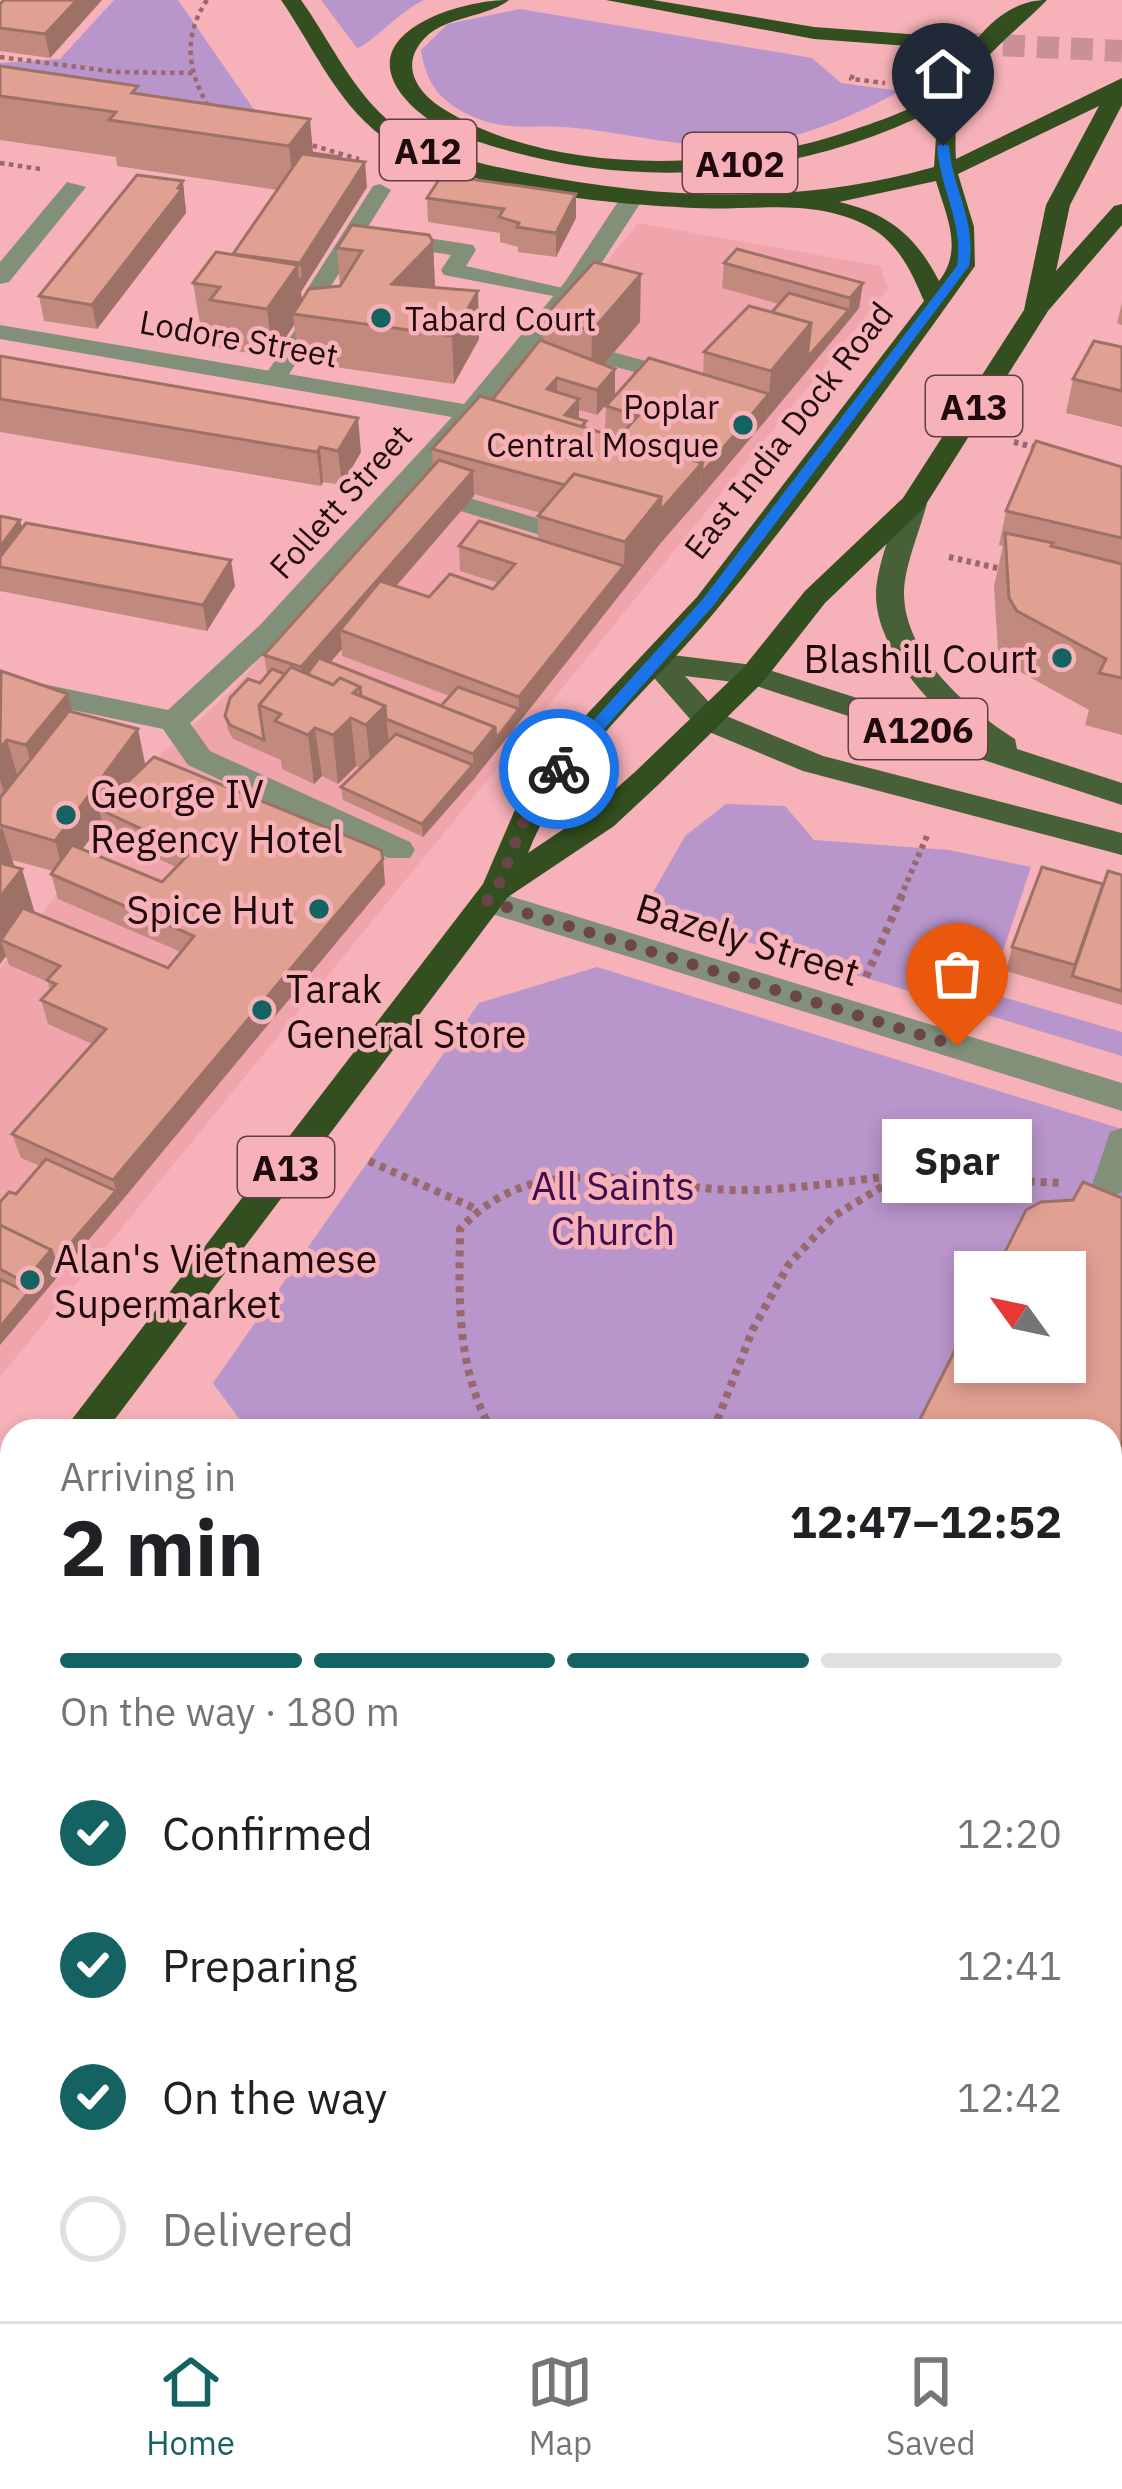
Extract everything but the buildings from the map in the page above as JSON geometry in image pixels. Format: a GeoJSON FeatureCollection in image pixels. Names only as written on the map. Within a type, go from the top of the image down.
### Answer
{"type":"FeatureCollection","features":[{"type":"Feature","properties":{"kind":"highway","name":"A12"},"geometry":{"type":"LineString","coordinates":[[291,0],[353,102],[393,135],[506,176],[631,199],[797,202],[847,210],[898,232],[918,256],[938,305]]}},
{"type":"Feature","properties":{"kind":"highway","name":"A102"},"geometry":{"type":"LineString","coordinates":[[499,0],[440,16],[414,32],[398,68],[406,85],[447,121],[540,152],[678,167],[784,158],[841,145],[953,92]]}},
{"type":"Feature","properties":{"kind":"highway"},"geometry":{"type":"LineString","coordinates":[[607,0],[795,30],[935,42]]}},
{"type":"Feature","properties":{"kind":"highway"},"geometry":{"type":"LineString","coordinates":[[753,0],[807,8]]}},
{"type":"Feature","properties":{"kind":"highway"},"geometry":{"type":"LineString","coordinates":[[986,0],[992,31]]}},
{"type":"Feature","properties":{"kind":"highway","name":"East India Dock Road"},"geometry":{"type":"LineString","coordinates":[[92,1419],[492,895],[530,806],[585,735],[656,664],[938,305],[963,266],[968,236],[945,171],[941,122],[953,92],[992,31],[1037,0]]}},
{"type":"Feature","properties":{"kind":"highway"},"geometry":{"type":"LineString","coordinates":[[848,12],[949,22]]}},
{"type":"Feature","properties":{"kind":"highway","name":"A12"},"geometry":{"type":"LineString","coordinates":[[797,202],[945,171],[1006,146],[1121,85]]}},
{"type":"Feature","properties":{"kind":"highway","name":"East India Dock Road"},"geometry":{"type":"LineString","coordinates":[[492,895],[603,818],[708,720],[753,675],[815,597],[913,502],[1036,310],[1058,206],[1121,85]]}},
{"type":"Feature","properties":{"kind":"highway"},"geometry":{"type":"LineString","coordinates":[[1036,310],[1122,212]]}},
{"type":"Feature","properties":{"kind":"main road","name":"A1206"},"geometry":{"type":"LineString","coordinates":[[913,502],[890,593],[891,607],[926,675],[974,729],[1083,784]]}},
{"type":"Feature","properties":{"kind":"main road","name":"A1206"},"geometry":{"type":"LineString","coordinates":[[656,664],[753,675],[1122,794]]}},
{"type":"Feature","properties":{"kind":"main road","name":"A1206"},"geometry":{"type":"LineString","coordinates":[[656,664],[708,720],[814,764],[1122,844]]}},
{"type":"Feature","properties":{"kind":"street"},"geometry":{"type":"LineString","coordinates":[[0,277],[75,187]]}},
{"type":"Feature","properties":{"kind":"street","name":"Follett Street"},"geometry":{"type":"LineString","coordinates":[[173,721],[219,686],[417,491],[467,412],[569,292],[631,199]]}},
{"type":"Feature","properties":{"kind":"street","name":"Lodore Street"},"geometry":{"type":"LineString","coordinates":[[0,332],[467,412]]}},
{"type":"Feature","properties":{"kind":"street"},"geometry":{"type":"LineString","coordinates":[[3,690],[173,721],[199,758],[399,850]]}},
{"type":"Feature","properties":{"kind":"street","name":"Bazely Street"},"geometry":{"type":"LineString","coordinates":[[492,895],[850,1014],[1122,1097]]}},
{"type":"Feature","properties":{"kind":"lane"},"geometry":{"type":"LineString","coordinates":[[276,377],[321,308],[317,291],[380,190]]}},
{"type":"Feature","properties":{"kind":"lane"},"geometry":{"type":"LineString","coordinates":[[396,240],[465,250],[452,270],[569,292]]}},
{"type":"Feature","properties":{"kind":"lane"},"geometry":{"type":"LineString","coordinates":[[532,335],[562,344]]}},
{"type":"Feature","properties":{"kind":"lane"},"geometry":{"type":"LineString","coordinates":[[609,358],[696,382]]}},
{"type":"Feature","properties":{"kind":"lane"},"geometry":{"type":"LineString","coordinates":[[466,505],[544,528]]}},
{"type":"Feature","properties":{"kind":"lane"},"geometry":{"type":"LineString","coordinates":[[1109,1185],[1122,1141]]}},
{"type":"Feature","properties":{"kind":"path"},"geometry":{"type":"LineString","coordinates":[[207,0],[194,18],[187,44],[208,106]]}},
{"type":"Feature","properties":{"kind":"path"},"geometry":{"type":"LineString","coordinates":[[0,57],[117,72],[194,73]]}},
{"type":"Feature","properties":{"kind":"path"},"geometry":{"type":"LineString","coordinates":[[188,110],[208,106],[226,114]]}},
{"type":"Feature","properties":{"kind":"path"},"geometry":{"type":"LineString","coordinates":[[283,137],[363,160]]}},
{"type":"Feature","properties":{"kind":"path"},"geometry":{"type":"LineString","coordinates":[[1014,442],[1047,451]]}},
{"type":"Feature","properties":{"kind":"path"},"geometry":{"type":"LineString","coordinates":[[949,557],[1014,572]]}},
{"type":"Feature","properties":{"kind":"path"},"geometry":{"type":"LineString","coordinates":[[850,1014],[932,824]]}},
{"type":"Feature","properties":{"kind":"path"},"geometry":{"type":"LineString","coordinates":[[369,1161],[474,1208]]}},
{"type":"Feature","properties":{"kind":"path"},"geometry":{"type":"LineString","coordinates":[[484,1419],[469,1396],[459,1315],[460,1229],[474,1208],[496,1191],[585,1175],[682,1189],[741,1190],[901,1175],[1109,1185]]}},
{"type":"Feature","properties":{"kind":"path"},"geometry":{"type":"LineString","coordinates":[[718,1419],[753,1329],[789,1264],[834,1216],[901,1175]]}},
{"type":"Feature","properties":{"kind":"shaded area"},"geometry":{"type":"Polygon","coordinates":[[[638,223],[880,266],[888,289],[0,1377],[0,969],[160,756],[230,692],[479,418],[638,223]]]}},
{"type":"Feature","properties":{"kind":"green space"},"geometry":{"type":"Polygon","coordinates":[[[114,0],[178,0],[282,150],[0,91],[0,63],[60,59],[114,0]]]}},
{"type":"Feature","properties":{"kind":"green space"},"geometry":{"type":"Polygon","coordinates":[[[321,0],[424,0],[357,48],[321,0]]]}},
{"type":"Feature","properties":{"kind":"green space"},"geometry":{"type":"Polygon","coordinates":[[[520,9],[812,58],[841,83],[900,91],[812,130],[731,146],[683,144],[587,129],[507,126],[452,105],[431,82],[421,50],[448,24],[520,9]]]}},
{"type":"Feature","properties":{"kind":"green space"},"geometry":{"type":"Polygon","coordinates":[[[726,804],[785,806],[814,840],[949,850],[1031,867],[989,993],[1122,1032],[1122,1056],[643,910],[685,836],[726,804]]]}},
{"type":"Feature","properties":{"kind":"green space","name":"All Saints Church"},"geometry":{"type":"Polygon","coordinates":[[[597,967],[1122,1129],[1122,1419],[239,1419],[213,1383],[479,1003],[597,967]]]}},
{"type":"Feature","properties":{"kind":"tunnel"},"geometry":{"type":"LineString","coordinates":[[935,42],[1122,51]]}},
{"type":"Feature","properties":{"kind":"way so far"},"geometry":{"type":"LineString","coordinates":[[559,769],[530,806],[497,889],[487,901],[685,966],[957,1046]]}},
{"type":"Feature","properties":{"kind":"place","name":"Tabard Court"},"geometry":{"type":"Point","coordinates":[381,318]}},
{"type":"Feature","properties":{"kind":"place","name":"Poplar Central Mosque"},"geometry":{"type":"Point","coordinates":[743,425]}},
{"type":"Feature","properties":{"kind":"place","name":"Blashill Court"},"geometry":{"type":"Point","coordinates":[1062,658]}},
{"type":"Feature","properties":{"kind":"place","name":"George IV Regency Hotel"},"geometry":{"type":"Point","coordinates":[66,815]}},
{"type":"Feature","properties":{"kind":"place","name":"Spice Hut"},"geometry":{"type":"Point","coordinates":[319,909]}},
{"type":"Feature","properties":{"kind":"place","name":"Tarak General Store"},"geometry":{"type":"Point","coordinates":[262,1010]}},
{"type":"Feature","properties":{"kind":"place","name":"Spar"},"geometry":{"type":"Point","coordinates":[957,1046]}},
{"type":"Feature","properties":{"kind":"place","name":"Alan's Vietnamese Supermarket"},"geometry":{"type":"Point","coordinates":[30,1280]}},
{"type":"Feature","properties":{"kind":"route"},"geometry":{"type":"LineString","coordinates":[[559,769],[707,603],[938,305],[963,266],[968,236],[945,171],[943,146]]}}]}
